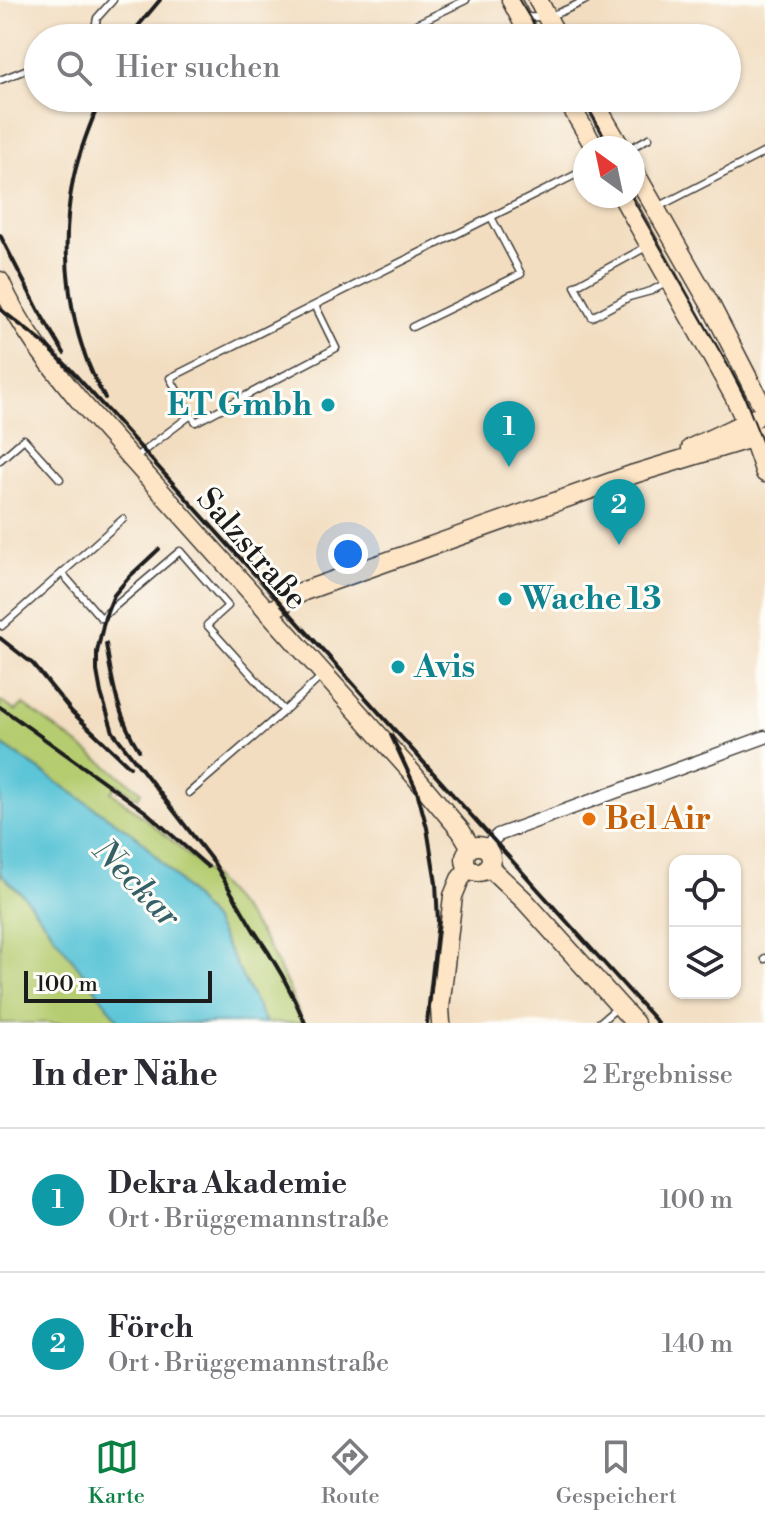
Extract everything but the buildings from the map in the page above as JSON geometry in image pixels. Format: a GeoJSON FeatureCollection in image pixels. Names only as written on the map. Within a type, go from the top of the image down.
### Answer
{"type":"FeatureCollection","features":[{"type":"Feature","properties":{"kind":"street"},"geometry":{"type":"LineString","coordinates":[[511,0],[524,24]]}},
{"type":"Feature","properties":{"kind":"street"},"geometry":{"type":"LineString","coordinates":[[574,112],[588,136]]}},
{"type":"Feature","properties":{"kind":"street"},"geometry":{"type":"LineString","coordinates":[[600,112],[614,136]]}},
{"type":"Feature","properties":{"kind":"street"},"geometry":{"type":"LineString","coordinates":[[268,612],[304,591],[754,432],[765,412],[710,304],[645,189]]}},
{"type":"Feature","properties":{"kind":"street"},"geometry":{"type":"LineString","coordinates":[[628,208],[754,432],[765,473]]}},
{"type":"Feature","properties":{"kind":"street","name":"Salzstraße"},"geometry":{"type":"LineString","coordinates":[[0,281],[23,326],[79,400],[635,1023]]}},
{"type":"Feature","properties":{"kind":"street"},"geometry":{"type":"LineString","coordinates":[[441,1023],[440,1008],[453,896],[469,868],[482,871],[481,854],[498,835],[765,737]]}},
{"type":"Feature","properties":{"kind":"lane"},"geometry":{"type":"LineString","coordinates":[[96,24],[97,18],[113,0]]}},
{"type":"Feature","properties":{"kind":"lane"},"geometry":{"type":"LineString","coordinates":[[416,24],[466,0]]}},
{"type":"Feature","properties":{"kind":"lane"},"geometry":{"type":"LineString","coordinates":[[528,24],[529,17],[539,18],[542,8],[559,14],[569,4],[586,0]]}},
{"type":"Feature","properties":{"kind":"lane"},"geometry":{"type":"LineString","coordinates":[[0,80],[24,71]]}},
{"type":"Feature","properties":{"kind":"lane"},"geometry":{"type":"LineString","coordinates":[[645,140],[649,138]]}},
{"type":"Feature","properties":{"kind":"lane"},"geometry":{"type":"LineString","coordinates":[[656,208],[765,152]]}},
{"type":"Feature","properties":{"kind":"lane"},"geometry":{"type":"LineString","coordinates":[[315,305],[336,348],[196,422],[170,378],[315,305],[573,176]]}},
{"type":"Feature","properties":{"kind":"lane"},"geometry":{"type":"LineString","coordinates":[[412,327],[521,274],[491,217]]}},
{"type":"Feature","properties":{"kind":"lane"},"geometry":{"type":"LineString","coordinates":[[649,246],[575,286],[592,317],[629,297],[651,291],[669,281]]}},
{"type":"Feature","properties":{"kind":"lane"},"geometry":{"type":"LineString","coordinates":[[133,460],[191,415]]}},
{"type":"Feature","properties":{"kind":"lane"},"geometry":{"type":"LineString","coordinates":[[0,460],[24,439],[60,479]]}},
{"type":"Feature","properties":{"kind":"lane"},"geometry":{"type":"LineString","coordinates":[[0,624],[2,626],[123,519]]}},
{"type":"Feature","properties":{"kind":"lane"},"geometry":{"type":"LineString","coordinates":[[62,573],[101,618],[180,551],[228,606],[207,625],[284,711]]}},
{"type":"Feature","properties":{"kind":"lane"},"geometry":{"type":"LineString","coordinates":[[189,793],[324,675]]}},
{"type":"Feature","properties":{"kind":"lane"},"geometry":{"type":"LineString","coordinates":[[599,1023],[619,1006]]}},
{"type":"Feature","properties":{"kind":"green space"},"geometry":{"type":"Polygon","coordinates":[[[0,701],[16,711],[23,704],[141,791],[138,798],[118,784],[111,792],[193,860],[231,897],[275,959],[303,1023],[266,1023],[214,922],[140,839],[0,743],[0,701]]]}},
{"type":"Feature","properties":{"kind":"green space"},"geometry":{"type":"Polygon","coordinates":[[[0,873],[24,896],[121,1023],[0,1023],[0,873]]]}},
{"type":"Feature","properties":{"kind":"water","name":"Neckar"},"geometry":{"type":"Polygon","coordinates":[[[0,743],[140,839],[214,922],[266,1023],[121,1023],[24,896],[0,873],[0,743]]]}},
{"type":"Feature","properties":{"kind":"tram line"},"geometry":{"type":"LineString","coordinates":[[519,0],[534,24]]}},
{"type":"Feature","properties":{"kind":"tram line"},"geometry":{"type":"LineString","coordinates":[[591,112],[604,136]]}},
{"type":"Feature","properties":{"kind":"tram line"},"geometry":{"type":"LineString","coordinates":[[638,208],[731,371],[765,449]]}},
{"type":"Feature","properties":{"kind":"railway"},"geometry":{"type":"LineString","coordinates":[[140,24],[160,0]]}},
{"type":"Feature","properties":{"kind":"railway"},"geometry":{"type":"LineString","coordinates":[[96,112],[73,180],[67,264],[82,347],[105,398]]}},
{"type":"Feature","properties":{"kind":"railway"},"geometry":{"type":"LineString","coordinates":[[0,235],[64,353]]}},
{"type":"Feature","properties":{"kind":"railway"},"geometry":{"type":"LineString","coordinates":[[0,309],[45,344],[71,370],[658,1023]]}},
{"type":"Feature","properties":{"kind":"railway"},"geometry":{"type":"LineString","coordinates":[[159,549],[114,595],[105,617],[97,652],[101,693],[113,732],[214,863],[257,936]]}},
{"type":"Feature","properties":{"kind":"railway"},"geometry":{"type":"LineString","coordinates":[[0,638],[33,664],[72,712],[130,767]]}},
{"type":"Feature","properties":{"kind":"railway"},"geometry":{"type":"LineString","coordinates":[[106,644],[121,712],[139,750]]}},
{"type":"Feature","properties":{"kind":"railway"},"geometry":{"type":"LineString","coordinates":[[0,707],[146,812],[208,867]]}},
{"type":"Feature","properties":{"kind":"railway"},"geometry":{"type":"LineString","coordinates":[[391,735],[417,791],[436,883],[438,922],[427,1023]]}},
{"type":"Feature","properties":{"kind":"railway"},"geometry":{"type":"LineString","coordinates":[[253,929],[282,974],[305,1023]]}},
{"type":"Feature","properties":{"kind":"place","name":"ET Gmbh"},"geometry":{"type":"Point","coordinates":[328,405]}},
{"type":"Feature","properties":{"kind":"place","name":"Dekra Akademie"},"geometry":{"type":"Point","coordinates":[509,467]}},
{"type":"Feature","properties":{"kind":"place","name":"Förch"},"geometry":{"type":"Point","coordinates":[619,545]}},
{"type":"Feature","properties":{"kind":"place","name":"Wache 13"},"geometry":{"type":"Point","coordinates":[505,599]}},
{"type":"Feature","properties":{"kind":"place","name":"Avis"},"geometry":{"type":"Point","coordinates":[398,667]}},
{"type":"Feature","properties":{"kind":"place","name":"Bel Air"},"geometry":{"type":"Point","coordinates":[589,819]}}]}
